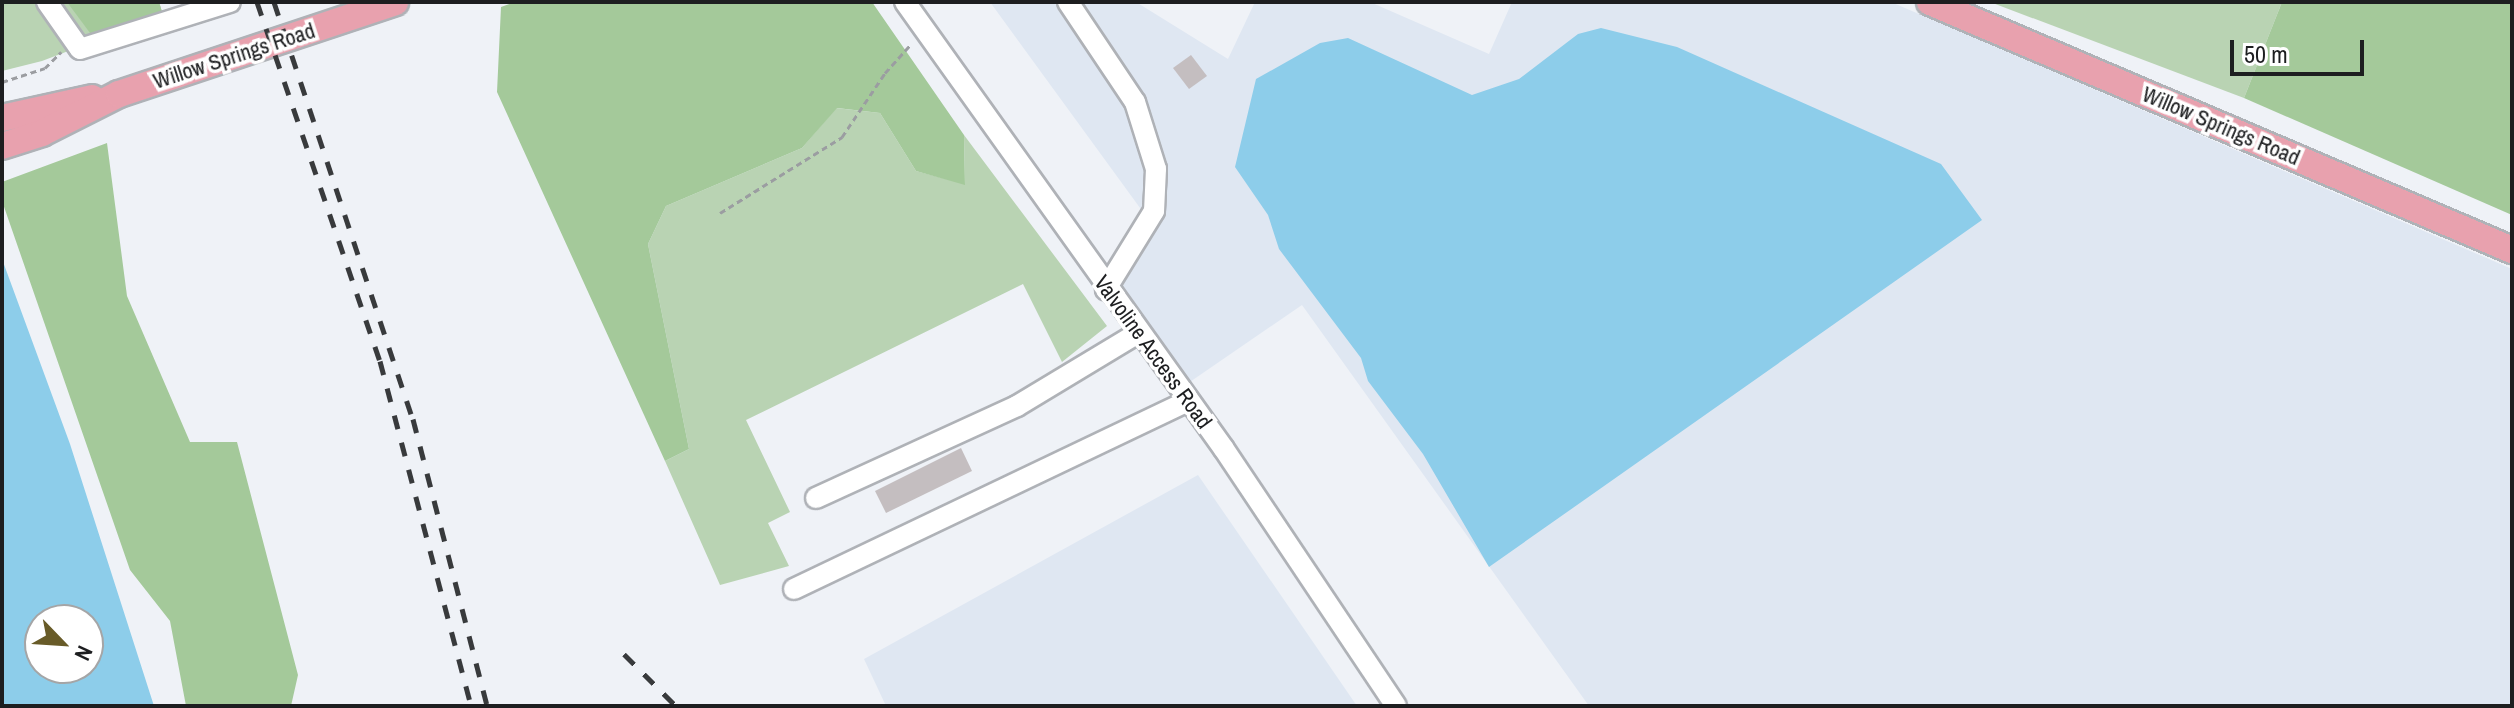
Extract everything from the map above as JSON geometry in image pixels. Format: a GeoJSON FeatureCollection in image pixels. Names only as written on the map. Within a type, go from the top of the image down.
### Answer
{"type":"FeatureCollection","features":[{"type":"Feature","properties":{"kind":"main road","name":"Willow Springs Road"},"geometry":{"type":"LineString","coordinates":[[2,146],[38,120],[395,2]]}},
{"type":"Feature","properties":{"kind":"main road","name":"Willow Springs Road"},"geometry":{"type":"LineString","coordinates":[[1930,2],[2512,250]]}},
{"type":"Feature","properties":{"kind":"main road","name":"Willow Springs Road"},"geometry":{"type":"LineString","coordinates":[[2,118],[38,120]]}},
{"type":"Feature","properties":{"kind":"lane"},"geometry":{"type":"LineString","coordinates":[[47,2],[71,42],[80,49],[92,48],[230,2]]}},
{"type":"Feature","properties":{"kind":"lane","name":"Valvoline Access Road"},"geometry":{"type":"LineString","coordinates":[[905,2],[1188,401],[1396,706]]}},
{"type":"Feature","properties":{"kind":"lane"},"geometry":{"type":"LineString","coordinates":[[1068,2],[1135,102],[1156,169],[1154,211],[1106,289]]}},
{"type":"Feature","properties":{"kind":"lane"},"geometry":{"type":"LineString","coordinates":[[816,498],[1017,406],[1138,333]]}},
{"type":"Feature","properties":{"kind":"lane"},"geometry":{"type":"LineString","coordinates":[[794,589],[1188,401]]}},
{"type":"Feature","properties":{"kind":"path"},"geometry":{"type":"LineString","coordinates":[[720,213],[842,137],[885,73],[925,30]]}},
{"type":"Feature","properties":{"kind":"path"},"geometry":{"type":"LineString","coordinates":[[2,82],[45,68],[71,42]]}},
{"type":"Feature","properties":{"kind":"shaded area"},"geometry":{"type":"Polygon","coordinates":[[[990,2],[1136,2],[1228,59],[1255,2],[1370,2],[1489,54],[1512,2],[1891,2],[2512,269],[2512,706],[1589,706],[1302,305],[1184,386],[1119,294],[1151,223],[990,2]]]}},
{"type":"Feature","properties":{"kind":"shaded area"},"geometry":{"type":"Polygon","coordinates":[[[1198,475],[1357,706],[886,706],[864,659],[1198,475]]]}},
{"type":"Feature","properties":{"kind":"green space"},"geometry":{"type":"Polygon","coordinates":[[[2,2],[159,2],[163,15],[42,61],[2,71],[2,2]]]}},
{"type":"Feature","properties":{"kind":"green space"},"geometry":{"type":"Polygon","coordinates":[[[67,2],[159,2],[163,15],[96,41],[67,2]]]}},
{"type":"Feature","properties":{"kind":"green space"},"geometry":{"type":"Polygon","coordinates":[[[515,2],[872,2],[964,135],[965,185],[916,171],[880,113],[837,108],[802,148],[666,206],[648,244],[689,449],[665,461],[497,92],[501,7],[515,2]]]}},
{"type":"Feature","properties":{"kind":"green space"},"geometry":{"type":"Polygon","coordinates":[[[1990,2],[2282,2],[2244,98],[1990,2]]]}},
{"type":"Feature","properties":{"kind":"green space"},"geometry":{"type":"Polygon","coordinates":[[[2282,2],[2512,2],[2512,215],[2244,98],[2282,2]]]}},
{"type":"Feature","properties":{"kind":"green space"},"geometry":{"type":"Polygon","coordinates":[[[836,108],[880,113],[916,171],[965,184],[964,135],[1107,326],[1062,362],[1023,284],[746,420],[790,512],[768,523],[789,566],[720,585],[665,461],[689,449],[648,244],[666,206],[802,148],[836,108]]]}},
{"type":"Feature","properties":{"kind":"green space"},"geometry":{"type":"Polygon","coordinates":[[[107,143],[127,296],[190,442],[237,442],[298,675],[291,706],[186,706],[170,621],[130,570],[2,201],[2,182],[107,143]]]}},
{"type":"Feature","properties":{"kind":"water"},"geometry":{"type":"Polygon","coordinates":[[[1601,28],[1677,47],[1941,164],[1982,220],[1489,567],[1423,454],[1368,381],[1361,358],[1279,249],[1268,215],[1235,167],[1256,79],[1320,43],[1348,38],[1472,95],[1519,79],[1578,34],[1601,28]]]}},
{"type":"Feature","properties":{"kind":"water"},"geometry":{"type":"Polygon","coordinates":[[[2,259],[70,444],[154,706],[2,706],[2,259]]]}},
{"type":"Feature","properties":{"kind":"building"},"geometry":{"type":"Polygon","coordinates":[[[1191,55],[1207,76],[1189,89],[1173,68],[1191,55]]]}},
{"type":"Feature","properties":{"kind":"building"},"geometry":{"type":"Polygon","coordinates":[[[961,448],[972,471],[886,513],[875,491],[961,448]]]}},
{"type":"Feature","properties":{"kind":"railway"},"geometry":{"type":"LineString","coordinates":[[257,2],[380,361],[471,706]]}},
{"type":"Feature","properties":{"kind":"railway"},"geometry":{"type":"LineString","coordinates":[[274,2],[413,419],[487,706]]}},
{"type":"Feature","properties":{"kind":"railway"},"geometry":{"type":"LineString","coordinates":[[624,654],[676,706]]}}]}
